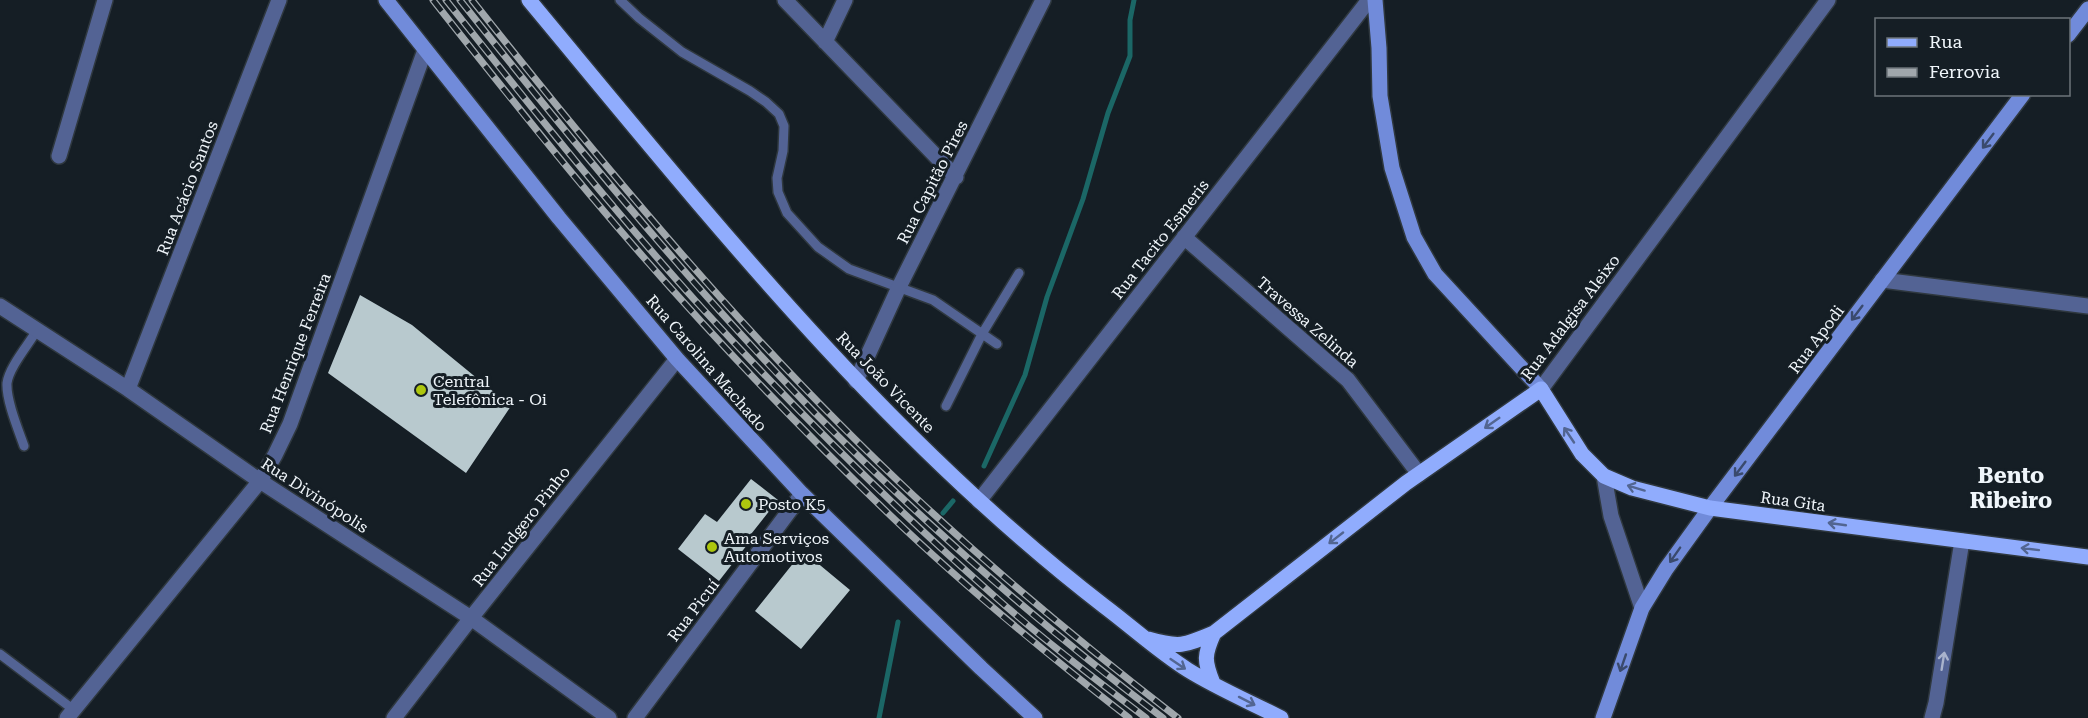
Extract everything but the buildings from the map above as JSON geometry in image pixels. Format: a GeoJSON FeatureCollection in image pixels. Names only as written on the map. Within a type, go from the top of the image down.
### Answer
{"type":"FeatureCollection","features":[{"type":"Feature","properties":{"kind":"main road","name":"Rua Carolina Machado"},"geometry":{"type":"LineString","coordinates":[[386,0],[560,218],[677,359],[802,494],[1035,718]]}},
{"type":"Feature","properties":{"kind":"main road","name":"Rua João Vicente"},"geometry":{"type":"LineString","coordinates":[[529,0],[698,202],[856,381],[980,501],[1055,567],[1163,653],[1212,683],[1281,718]]}},
{"type":"Feature","properties":{"kind":"main road"},"geometry":{"type":"LineString","coordinates":[[1375,0],[1380,96],[1392,168],[1414,237],[1435,274],[1540,389]]}},
{"type":"Feature","properties":{"kind":"main road"},"geometry":{"type":"LineString","coordinates":[[2070,32],[2088,9]]}},
{"type":"Feature","properties":{"kind":"main road","name":"Rua Apodi"},"geometry":{"type":"LineString","coordinates":[[1603,718],[1642,608],[1671,561],[2021,96]]}},
{"type":"Feature","properties":{"kind":"main road","name":"Rua Adalgisa Aleixo"},"geometry":{"type":"LineString","coordinates":[[1148,639],[1175,646],[1189,644],[1214,633],[1419,474],[1540,389]]}},
{"type":"Feature","properties":{"kind":"main road","name":"Rua Gita"},"geometry":{"type":"LineString","coordinates":[[1540,389],[1582,454],[1604,476],[1632,488],[1710,508],[2088,557]]}},
{"type":"Feature","properties":{"kind":"main road"},"geometry":{"type":"LineString","coordinates":[[1212,683],[1205,659],[1214,633]]}},
{"type":"Feature","properties":{"kind":"street"},"geometry":{"type":"LineString","coordinates":[[59,156],[105,0]]}},
{"type":"Feature","properties":{"kind":"street","name":"Rua Acácio Santos"},"geometry":{"type":"LineString","coordinates":[[128,389],[279,0]]}},
{"type":"Feature","properties":{"kind":"street"},"geometry":{"type":"LineString","coordinates":[[785,0],[956,177]]}},
{"type":"Feature","properties":{"kind":"street"},"geometry":{"type":"LineString","coordinates":[[825,42],[844,0]]}},
{"type":"Feature","properties":{"kind":"street","name":"Rua Capitão Pires"},"geometry":{"type":"LineString","coordinates":[[856,381],[899,287],[1043,0]]}},
{"type":"Feature","properties":{"kind":"street","name":"Rua Tacito Esmeris"},"geometry":{"type":"LineString","coordinates":[[980,501],[1369,0]]}},
{"type":"Feature","properties":{"kind":"street","name":"Rua Adalgisa Aleixo"},"geometry":{"type":"LineString","coordinates":[[1540,389],[1828,0]]}},
{"type":"Feature","properties":{"kind":"street","name":"Rua Henrique Ferreira"},"geometry":{"type":"LineString","coordinates":[[71,714],[260,481],[275,455],[290,424],[425,50]]}},
{"type":"Feature","properties":{"kind":"street","name":"Travessa Zelinda"},"geometry":{"type":"LineString","coordinates":[[1184,237],[1348,380],[1419,474]]}},
{"type":"Feature","properties":{"kind":"street"},"geometry":{"type":"LineString","coordinates":[[1882,280],[2088,306]]}},
{"type":"Feature","properties":{"kind":"street","name":"Rua Divinópolis"},"geometry":{"type":"LineString","coordinates":[[0,306],[128,389],[260,481],[471,618],[609,718]]}},
{"type":"Feature","properties":{"kind":"street","name":"Rua Ludgero Pinho"},"geometry":{"type":"LineString","coordinates":[[394,718],[677,359]]}},
{"type":"Feature","properties":{"kind":"street"},"geometry":{"type":"LineString","coordinates":[[1604,476],[1611,516],[1642,608]]}},
{"type":"Feature","properties":{"kind":"street","name":"Rua Picuí"},"geometry":{"type":"LineString","coordinates":[[635,718],[802,494]]}},
{"type":"Feature","properties":{"kind":"street"},"geometry":{"type":"LineString","coordinates":[[1932,718],[1962,541]]}},
{"type":"Feature","properties":{"kind":"lane"},"geometry":{"type":"LineString","coordinates":[[620,0],[682,52],[750,91],[779,114],[784,126],[783,151],[777,178],[778,192],[787,213],[818,247],[849,269],[933,300],[998,344]]}},
{"type":"Feature","properties":{"kind":"lane"},"geometry":{"type":"LineString","coordinates":[[946,406],[982,334],[1019,273]]}},
{"type":"Feature","properties":{"kind":"lane"},"geometry":{"type":"LineString","coordinates":[[24,446],[7,382],[10,372],[37,330]]}},
{"type":"Feature","properties":{"kind":"lane"},"geometry":{"type":"LineString","coordinates":[[0,654],[71,714]]}},
{"type":"Feature","properties":{"kind":"waterway"},"geometry":{"type":"LineString","coordinates":[[984,466],[1025,375],[1047,297],[1083,199],[1108,113],[1130,56],[1130,20],[1134,0]]}},
{"type":"Feature","properties":{"kind":"waterway"},"geometry":{"type":"LineString","coordinates":[[943,513],[953,501]]}},
{"type":"Feature","properties":{"kind":"waterway"},"geometry":{"type":"LineString","coordinates":[[879,718],[898,622]]}},
{"type":"Feature","properties":{"kind":"railway"},"geometry":{"type":"LineString","coordinates":[[433,0],[551,148],[627,238],[775,400],[852,478],[948,569],[1037,645],[1129,718]]}},
{"type":"Feature","properties":{"kind":"railway"},"geometry":{"type":"LineString","coordinates":[[446,0],[635,232],[701,307],[807,418],[879,490],[992,594],[1146,718]]}},
{"type":"Feature","properties":{"kind":"railway"},"geometry":{"type":"LineString","coordinates":[[460,0],[631,210],[720,312],[813,411],[896,493],[982,571],[1071,646],[1163,718]]}},
{"type":"Feature","properties":{"kind":"railway"},"geometry":{"type":"LineString","coordinates":[[472,0],[629,193],[739,318],[854,438],[914,496],[1011,583],[1178,718]]}},
{"type":"Feature","properties":{"kind":"place","name":"Central Telefônica - Oi"},"geometry":{"type":"Point","coordinates":[421,390]}},
{"type":"Feature","properties":{"kind":"place","name":"Posto K5"},"geometry":{"type":"Point","coordinates":[746,504]}},
{"type":"Feature","properties":{"kind":"place","name":"Ama Serviços Automotivos"},"geometry":{"type":"Point","coordinates":[712,547]}},
{"type":"Feature","properties":{"kind":"district","name":"Bento Ribeiro"},"geometry":{"type":"Point","coordinates":[2011,488]}}]}
